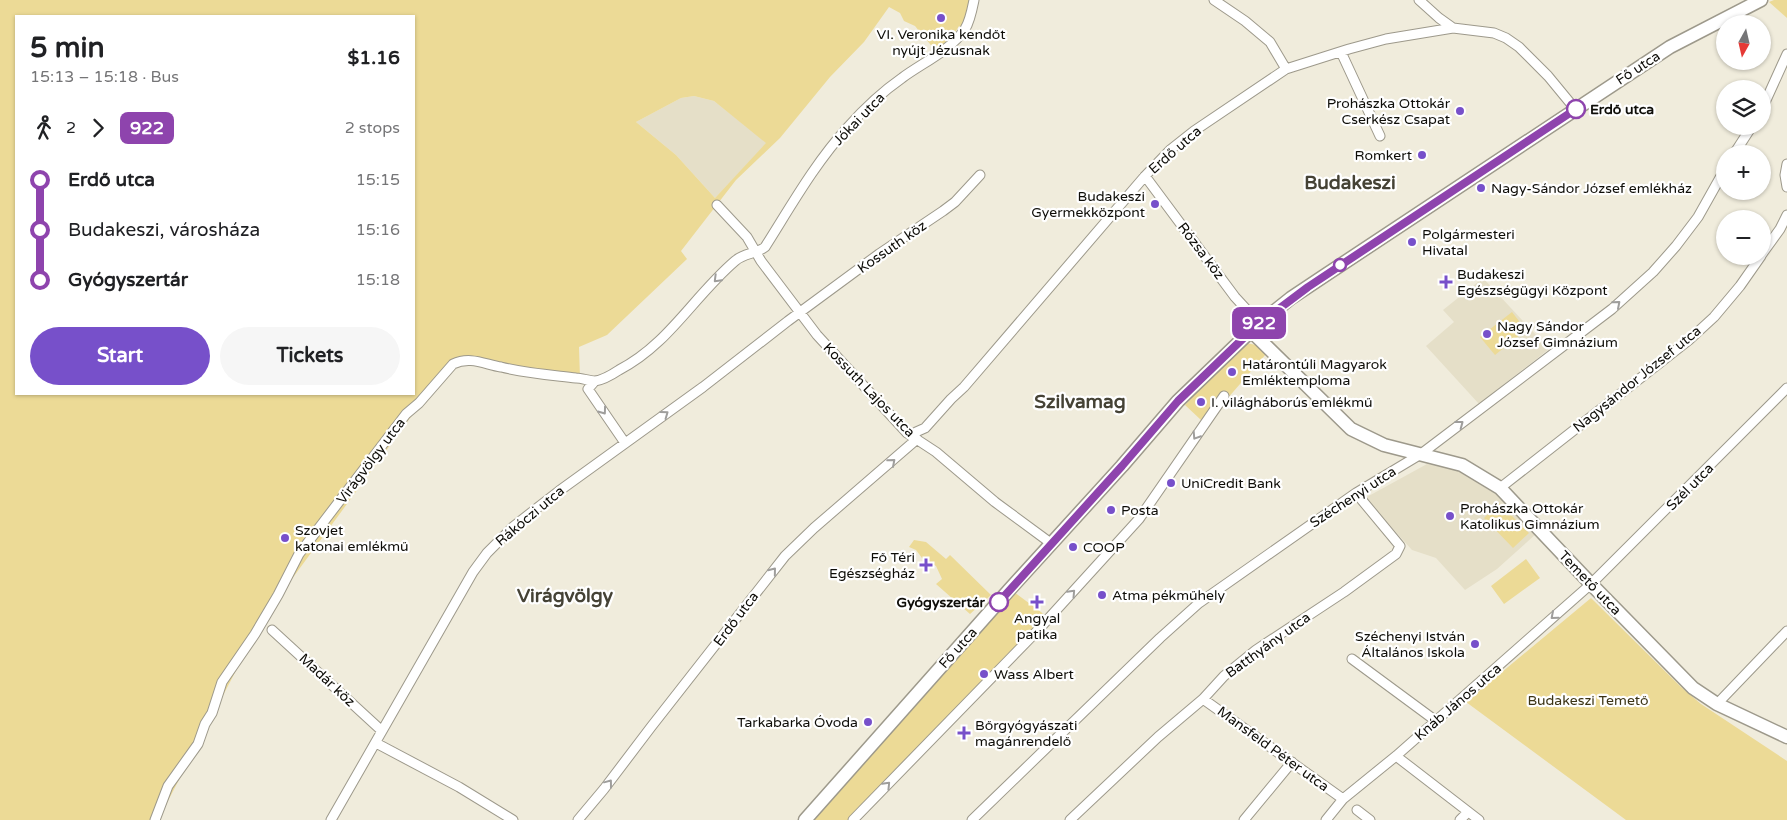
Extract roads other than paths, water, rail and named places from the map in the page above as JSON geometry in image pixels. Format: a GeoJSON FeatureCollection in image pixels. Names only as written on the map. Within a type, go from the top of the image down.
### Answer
{"type":"FeatureCollection","features":[{"type":"Feature","properties":{"kind":"main road","name":"Fő utca"},"geometry":{"type":"LineString","coordinates":[[805,820],[1178,401],[1255,327],[1316,281],[1670,46],[1761,0]]}},
{"type":"Feature","properties":{"kind":"main road","name":"Temető utca"},"geometry":{"type":"LineString","coordinates":[[1255,327],[1351,429],[1384,444],[1462,466],[1500,488],[1675,671],[1694,688],[1716,704],[1787,737]]}},
{"type":"Feature","properties":{"kind":"street","name":"Jókai utca"},"geometry":{"type":"LineString","coordinates":[[756,252],[765,247],[814,170],[847,128],[882,93],[928,62],[955,40],[965,29],[970,18],[974,0]]}},
{"type":"Feature","properties":{"kind":"street"},"geometry":{"type":"LineString","coordinates":[[1214,0],[1245,21],[1270,42],[1286,69]]}},
{"type":"Feature","properties":{"kind":"street"},"geometry":{"type":"LineString","coordinates":[[1419,0],[1453,28]]}},
{"type":"Feature","properties":{"kind":"street","name":"Erdő utca"},"geometry":{"type":"LineString","coordinates":[[578,820],[785,556],[814,528],[917,440],[926,437],[925,428],[964,387],[1145,176],[1170,150],[1194,131],[1286,69],[1386,39],[1453,28],[1494,33],[1506,38],[1519,47],[1552,79],[1576,110]]}},
{"type":"Feature","properties":{"kind":"street"},"geometry":{"type":"LineString","coordinates":[[1341,52],[1380,136]]}},
{"type":"Feature","properties":{"kind":"street"},"geometry":{"type":"LineString","coordinates":[[1771,89],[1787,54]]}},
{"type":"Feature","properties":{"kind":"street"},"geometry":{"type":"LineString","coordinates":[[1787,164],[1785,175],[1787,187]]}},
{"type":"Feature","properties":{"kind":"street","name":"Kossuth köz"},"geometry":{"type":"LineString","coordinates":[[799,313],[879,254],[943,211],[980,175]]}},
{"type":"Feature","properties":{"kind":"street","name":"Rózsa köz"},"geometry":{"type":"LineString","coordinates":[[1145,176],[1255,327]]}},
{"type":"Feature","properties":{"kind":"street","name":"Széchenyi utca"},"geometry":{"type":"LineString","coordinates":[[972,820],[1160,638],[1199,603],[1356,493],[1421,454],[1612,309],[1653,272],[1676,246],[1698,218],[1716,185]]}},
{"type":"Feature","properties":{"kind":"street","name":"Kossuth Lajos utca"},"geometry":{"type":"LineString","coordinates":[[717,205],[747,237],[799,313],[832,353],[907,433],[1052,544]]}},
{"type":"Feature","properties":{"kind":"street","name":"Nagysándor József utca"},"geometry":{"type":"LineString","coordinates":[[1771,242],[1787,215]]}},
{"type":"Feature","properties":{"kind":"street"},"geometry":{"type":"LineString","coordinates":[[625,442],[588,389],[595,381],[637,361],[661,341],[722,273],[741,256],[756,252]]}},
{"type":"Feature","properties":{"kind":"street","name":"Nagysándor József utca"},"geometry":{"type":"LineString","coordinates":[[1500,488],[1688,340],[1714,317],[1755,265]]}},
{"type":"Feature","properties":{"kind":"street","name":"Rákóczi utca"},"geometry":{"type":"LineString","coordinates":[[331,820],[473,572],[487,554],[514,526],[625,442],[703,387],[799,313]]}},
{"type":"Feature","properties":{"kind":"street","name":"Virágvölgy utca"},"geometry":{"type":"LineString","coordinates":[[155,820],[168,786],[198,744],[205,724],[212,713],[222,682],[246,649],[278,595],[298,554],[406,414],[419,403],[453,364],[459,361],[471,360],[501,367],[595,381]]}},
{"type":"Feature","properties":{"kind":"street","name":"Szél utca"},"geometry":{"type":"LineString","coordinates":[[1591,584],[1787,388]]}},
{"type":"Feature","properties":{"kind":"street"},"geometry":{"type":"LineString","coordinates":[[853,820],[1039,629],[1139,519],[1224,396]]}},
{"type":"Feature","properties":{"kind":"street","name":"Batthyány utca"},"geometry":{"type":"LineString","coordinates":[[1070,820],[1158,737],[1203,699],[1224,676],[1256,650],[1344,592],[1396,554],[1400,546],[1356,493]]}},
{"type":"Feature","properties":{"kind":"street","name":"Knáb János utca"},"geometry":{"type":"LineString","coordinates":[[1326,820],[1343,799],[1396,756],[1591,584]]}},
{"type":"Feature","properties":{"kind":"street","name":"Madár köz"},"geometry":{"type":"LineString","coordinates":[[272,630],[382,731]]}},
{"type":"Feature","properties":{"kind":"street"},"geometry":{"type":"LineString","coordinates":[[1716,704],[1787,631]]}},
{"type":"Feature","properties":{"kind":"street"},"geometry":{"type":"LineString","coordinates":[[1352,659],[1436,721]]}},
{"type":"Feature","properties":{"kind":"street","name":"Mansfeld Péter utca"},"geometry":{"type":"LineString","coordinates":[[1203,699],[1343,799]]}},
{"type":"Feature","properties":{"kind":"street"},"geometry":{"type":"LineString","coordinates":[[376,743],[459,787],[513,820]]}},
{"type":"Feature","properties":{"kind":"street"},"geometry":{"type":"LineString","coordinates":[[1396,756],[1479,820]]}},
{"type":"Feature","properties":{"kind":"street"},"geometry":{"type":"LineString","coordinates":[[1244,820],[1292,762]]}},
{"type":"Feature","properties":{"kind":"street"},"geometry":{"type":"LineString","coordinates":[[1357,810],[1370,820]]}},
{"type":"Feature","properties":{"kind":"street"},"geometry":{"type":"LineString","coordinates":[[1460,820],[1468,812]]}},
{"type":"Feature","properties":{"kind":"place","name":"VI. Veronika kendőt nyújt Jézusnak"},"geometry":{"type":"Point","coordinates":[941,18]}},
{"type":"Feature","properties":{"kind":"place","name":"Erdő utca"},"geometry":{"type":"Point","coordinates":[1576,109]}},
{"type":"Feature","properties":{"kind":"place","name":"Prohászka Ottokár Cserkész Csapat"},"geometry":{"type":"Point","coordinates":[1460,111]}},
{"type":"Feature","properties":{"kind":"place","name":"Romkert"},"geometry":{"type":"Point","coordinates":[1422,155]}},
{"type":"Feature","properties":{"kind":"place","name":"Nagy-Sándor József emlékház"},"geometry":{"type":"Point","coordinates":[1481,188]}},
{"type":"Feature","properties":{"kind":"place","name":"Budakeszi Gyermekközpont"},"geometry":{"type":"Point","coordinates":[1155,204]}},
{"type":"Feature","properties":{"kind":"place","name":"Polgármesteri Hivatal"},"geometry":{"type":"Point","coordinates":[1412,242]}},
{"type":"Feature","properties":{"kind":"place","name":"Budakeszi Egészségügyi Központ"},"geometry":{"type":"Point","coordinates":[1446,282]}},
{"type":"Feature","properties":{"kind":"place","name":"Nagy Sándor József Gimnázium"},"geometry":{"type":"Point","coordinates":[1487,334]}},
{"type":"Feature","properties":{"kind":"place","name":"Határontúli Magyarok Emléktemploma"},"geometry":{"type":"Point","coordinates":[1232,372]}},
{"type":"Feature","properties":{"kind":"place","name":"I. világháborús emlékmű"},"geometry":{"type":"Point","coordinates":[1201,402]}},
{"type":"Feature","properties":{"kind":"place","name":"UniCredit Bank"},"geometry":{"type":"Point","coordinates":[1171,483]}},
{"type":"Feature","properties":{"kind":"place","name":"Posta"},"geometry":{"type":"Point","coordinates":[1111,510]}},
{"type":"Feature","properties":{"kind":"place","name":"Prohászka Ottokár Katolikus Gimnázium"},"geometry":{"type":"Point","coordinates":[1450,516]}},
{"type":"Feature","properties":{"kind":"place","name":"Szovjet katonai emlékmű"},"geometry":{"type":"Point","coordinates":[285,538]}},
{"type":"Feature","properties":{"kind":"place","name":"COOP"},"geometry":{"type":"Point","coordinates":[1073,547]}},
{"type":"Feature","properties":{"kind":"place","name":"Fő Téri Egészségház"},"geometry":{"type":"Point","coordinates":[926,565]}},
{"type":"Feature","properties":{"kind":"place","name":"Atma pékműhely"},"geometry":{"type":"Point","coordinates":[1102,595]}},
{"type":"Feature","properties":{"kind":"place","name":"Gyógyszertár"},"geometry":{"type":"Point","coordinates":[999,602]}},
{"type":"Feature","properties":{"kind":"place","name":"Angyal patika"},"geometry":{"type":"Point","coordinates":[1037,602]}},
{"type":"Feature","properties":{"kind":"place","name":"Széchenyi István Általános Iskola"},"geometry":{"type":"Point","coordinates":[1475,644]}},
{"type":"Feature","properties":{"kind":"place","name":"Wass Albert"},"geometry":{"type":"Point","coordinates":[984,674]}},
{"type":"Feature","properties":{"kind":"place","name":"Tarkabarka Óvoda"},"geometry":{"type":"Point","coordinates":[868,722]}},
{"type":"Feature","properties":{"kind":"place","name":"Bőrgyógyászati magánrendelő"},"geometry":{"type":"Point","coordinates":[964,733]}},
{"type":"Feature","properties":{"kind":"district","name":"Budakeszi"},"geometry":{"type":"Point","coordinates":[1350,183]}},
{"type":"Feature","properties":{"kind":"district","name":"Szilvamag"},"geometry":{"type":"Point","coordinates":[1080,402]}},
{"type":"Feature","properties":{"kind":"district","name":"Virágvölgy"},"geometry":{"type":"Point","coordinates":[565,596]}},
{"type":"Feature","properties":{"kind":"park label","name":"Budakeszi Temető"},"geometry":{"type":"Point","coordinates":[1588,700]}}]}
